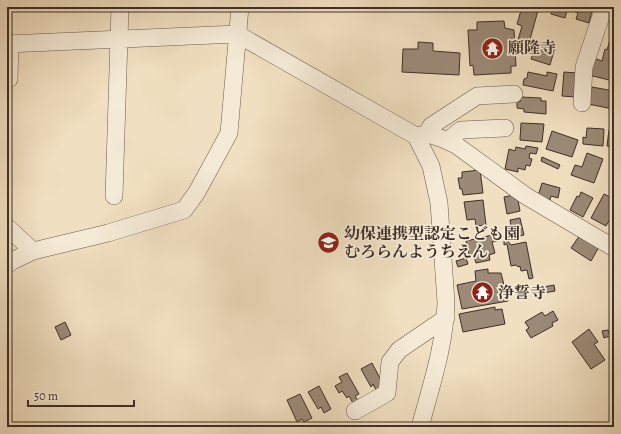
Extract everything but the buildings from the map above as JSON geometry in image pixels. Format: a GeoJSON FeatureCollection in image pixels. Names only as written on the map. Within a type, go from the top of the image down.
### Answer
{"type":"FeatureCollection","features":[{"type":"Feature","properties":{"kind":"street"},"geometry":{"type":"LineString","coordinates":[[114,196],[120,7]]}},
{"type":"Feature","properties":{"kind":"street"},"geometry":{"type":"LineString","coordinates":[[7,265],[33,251],[102,235],[184,210],[197,192],[229,133],[240,7]]}},
{"type":"Feature","properties":{"kind":"street"},"geometry":{"type":"LineString","coordinates":[[582,103],[584,67],[604,7]]}},
{"type":"Feature","properties":{"kind":"street"},"geometry":{"type":"LineString","coordinates":[[9,79],[9,44],[237,34],[421,135],[447,141],[456,145],[526,196],[614,248]]}},
{"type":"Feature","properties":{"kind":"street"},"geometry":{"type":"LineString","coordinates":[[421,135],[431,126],[477,96],[514,94]]}},
{"type":"Feature","properties":{"kind":"street"},"geometry":{"type":"LineString","coordinates":[[447,141],[462,130],[505,128]]}},
{"type":"Feature","properties":{"kind":"street"},"geometry":{"type":"LineString","coordinates":[[420,427],[438,361],[446,318],[439,203],[421,135]]}},
{"type":"Feature","properties":{"kind":"street"},"geometry":{"type":"LineString","coordinates":[[7,227],[33,251]]}},
{"type":"Feature","properties":{"kind":"street"},"geometry":{"type":"LineString","coordinates":[[355,411],[387,393],[390,362],[399,350],[446,318]]}},
{"type":"Feature","properties":{"kind":"place","name":"願隆寺"},"geometry":{"type":"Point","coordinates":[492,48]}},
{"type":"Feature","properties":{"kind":"place","name":"幼保連携型認定こども園 むろらんようちえん"},"geometry":{"type":"Point","coordinates":[328,243]}},
{"type":"Feature","properties":{"kind":"place","name":"浄誓寺"},"geometry":{"type":"Point","coordinates":[482,293]}}]}
